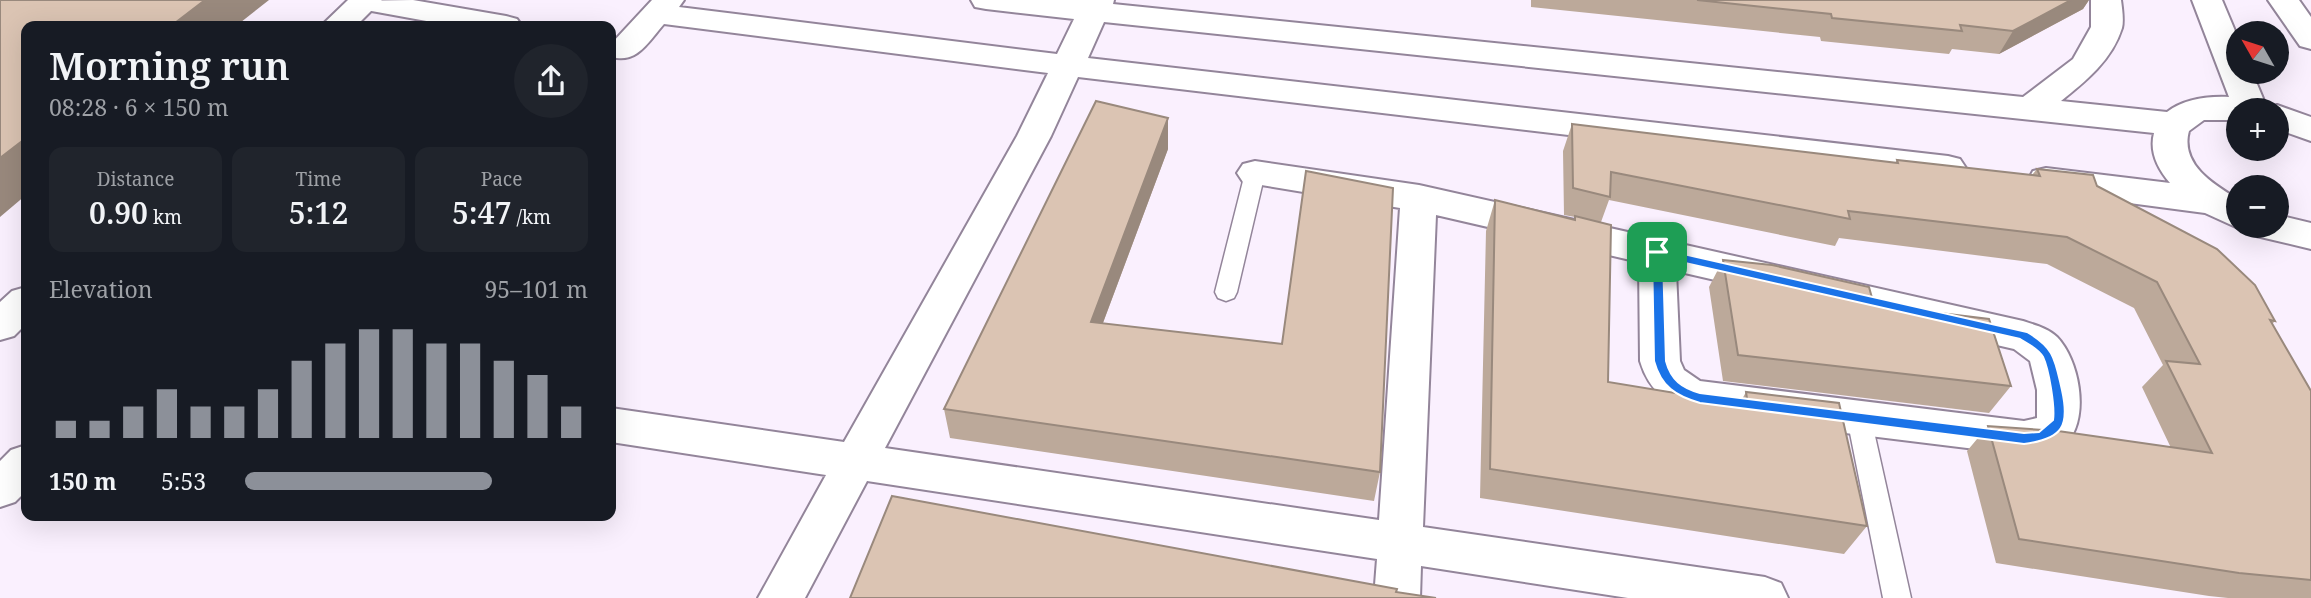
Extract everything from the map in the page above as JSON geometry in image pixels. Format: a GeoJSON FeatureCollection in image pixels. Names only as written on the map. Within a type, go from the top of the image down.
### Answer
{"type":"FeatureCollection","features":[{"type":"Feature","properties":{"kind":"street"},"geometry":{"type":"LineString","coordinates":[[343,21],[366,0],[475,15],[492,21]]}},
{"type":"Feature","properties":{"kind":"street"},"geometry":{"type":"LineString","coordinates":[[986,0],[1096,6],[2173,124]]}},
{"type":"Feature","properties":{"kind":"street"},"geometry":{"type":"LineString","coordinates":[[2030,109],[2085,66],[2107,27],[2106,0]]}},
{"type":"Feature","properties":{"kind":"street"},"geometry":{"type":"LineString","coordinates":[[2207,0],[2246,98]]}},
{"type":"Feature","properties":{"kind":"street"},"geometry":{"type":"LineString","coordinates":[[2283,0],[2311,39]]}},
{"type":"Feature","properties":{"kind":"street"},"geometry":{"type":"LineString","coordinates":[[781,598],[1034,135],[1096,6]]}},
{"type":"Feature","properties":{"kind":"street"},"geometry":{"type":"LineString","coordinates":[[616,53],[663,7],[1067,66],[1978,172]]}},
{"type":"Feature","properties":{"kind":"street"},"geometry":{"type":"LineString","coordinates":[[2226,109],[2203,109],[2185,114],[2173,124],[2168,136],[2169,151],[2177,168],[2192,185],[2226,208]]}},
{"type":"Feature","properties":{"kind":"street"},"geometry":{"type":"LineString","coordinates":[[2289,121],[2311,130]]}},
{"type":"Feature","properties":{"kind":"street"},"geometry":{"type":"LineString","coordinates":[[1255,173],[1419,198],[2023,335],[2038,344],[2048,355],[2060,411],[2059,422],[2053,430],[2041,437],[2024,438],[1700,398],[1672,386],[1663,374],[1660,361],[1657,252]]}},
{"type":"Feature","properties":{"kind":"street"},"geometry":{"type":"LineString","coordinates":[[2019,177],[2226,208]]}},
{"type":"Feature","properties":{"kind":"street"},"geometry":{"type":"LineString","coordinates":[[2075,184],[2146,226]]}},
{"type":"Feature","properties":{"kind":"street"},"geometry":{"type":"LineString","coordinates":[[1398,598],[1419,198]]}},
{"type":"Feature","properties":{"kind":"street"},"geometry":{"type":"LineString","coordinates":[[2289,231],[2311,236]]}},
{"type":"Feature","properties":{"kind":"street"},"geometry":{"type":"LineString","coordinates":[[0,325],[21,306]]}},
{"type":"Feature","properties":{"kind":"street"},"geometry":{"type":"LineString","coordinates":[[616,426],[1765,598]]}},
{"type":"Feature","properties":{"kind":"street"},"geometry":{"type":"LineString","coordinates":[[0,489],[21,468]]}},
{"type":"Feature","properties":{"kind":"lane"},"geometry":{"type":"LineString","coordinates":[[1226,292],[1255,173]]}},
{"type":"Feature","properties":{"kind":"lane"},"geometry":{"type":"LineString","coordinates":[[1859,418],[1897,598]]}},
{"type":"Feature","properties":{"kind":"building"},"geometry":{"type":"Polygon","coordinates":[[[0,0],[205,0],[178,21],[21,21],[21,142],[0,158],[0,0]]]}},
{"type":"Feature","properties":{"kind":"building"},"geometry":{"type":"Polygon","coordinates":[[[1697,0],[2071,0],[2013,31],[1960,25],[1962,31],[1832,18],[1831,14],[1697,0]]]}},
{"type":"Feature","properties":{"kind":"building"},"geometry":{"type":"Polygon","coordinates":[[[1096,101],[1168,118],[1091,322],[1282,344],[1306,171],[1393,188],[1380,472],[944,409],[1096,101]]]}},
{"type":"Feature","properties":{"kind":"building"},"geometry":{"type":"Polygon","coordinates":[[[1572,124],[1898,163],[1897,160],[2040,176],[2037,169],[2093,175],[2097,186],[2217,249],[2255,285],[2275,321],[2270,320],[2311,391],[2311,580],[2239,573],[2019,539],[1988,426],[2058,431],[2212,453],[2166,361],[2200,364],[2157,282],[2067,237],[1848,211],[1850,219],[1611,172],[1610,197],[1573,188],[1572,124]]]}},
{"type":"Feature","properties":{"kind":"building"},"geometry":{"type":"Polygon","coordinates":[[[1495,200],[1575,220],[1575,216],[1611,225],[1608,382],[1748,405],[1746,392],[1839,403],[1867,526],[1490,469],[1495,200]]]}},
{"type":"Feature","properties":{"kind":"building"},"geometry":{"type":"Polygon","coordinates":[[[1723,260],[1772,265],[1869,287],[1874,305],[1989,319],[2011,386],[1738,355],[1723,260]]]}},
{"type":"Feature","properties":{"kind":"building"},"geometry":{"type":"Polygon","coordinates":[[[892,496],[1397,589],[1396,592],[1436,598],[850,598],[892,496]]]}},
{"type":"Feature","properties":{"kind":"route"},"geometry":{"type":"LineString","coordinates":[[1657,252],[2023,335],[2038,344],[2048,355],[2060,411],[2059,422],[2053,430],[2041,437],[2024,438],[1700,398],[1684,393],[1672,386],[1663,374],[1660,361],[1657,252]]}}]}
